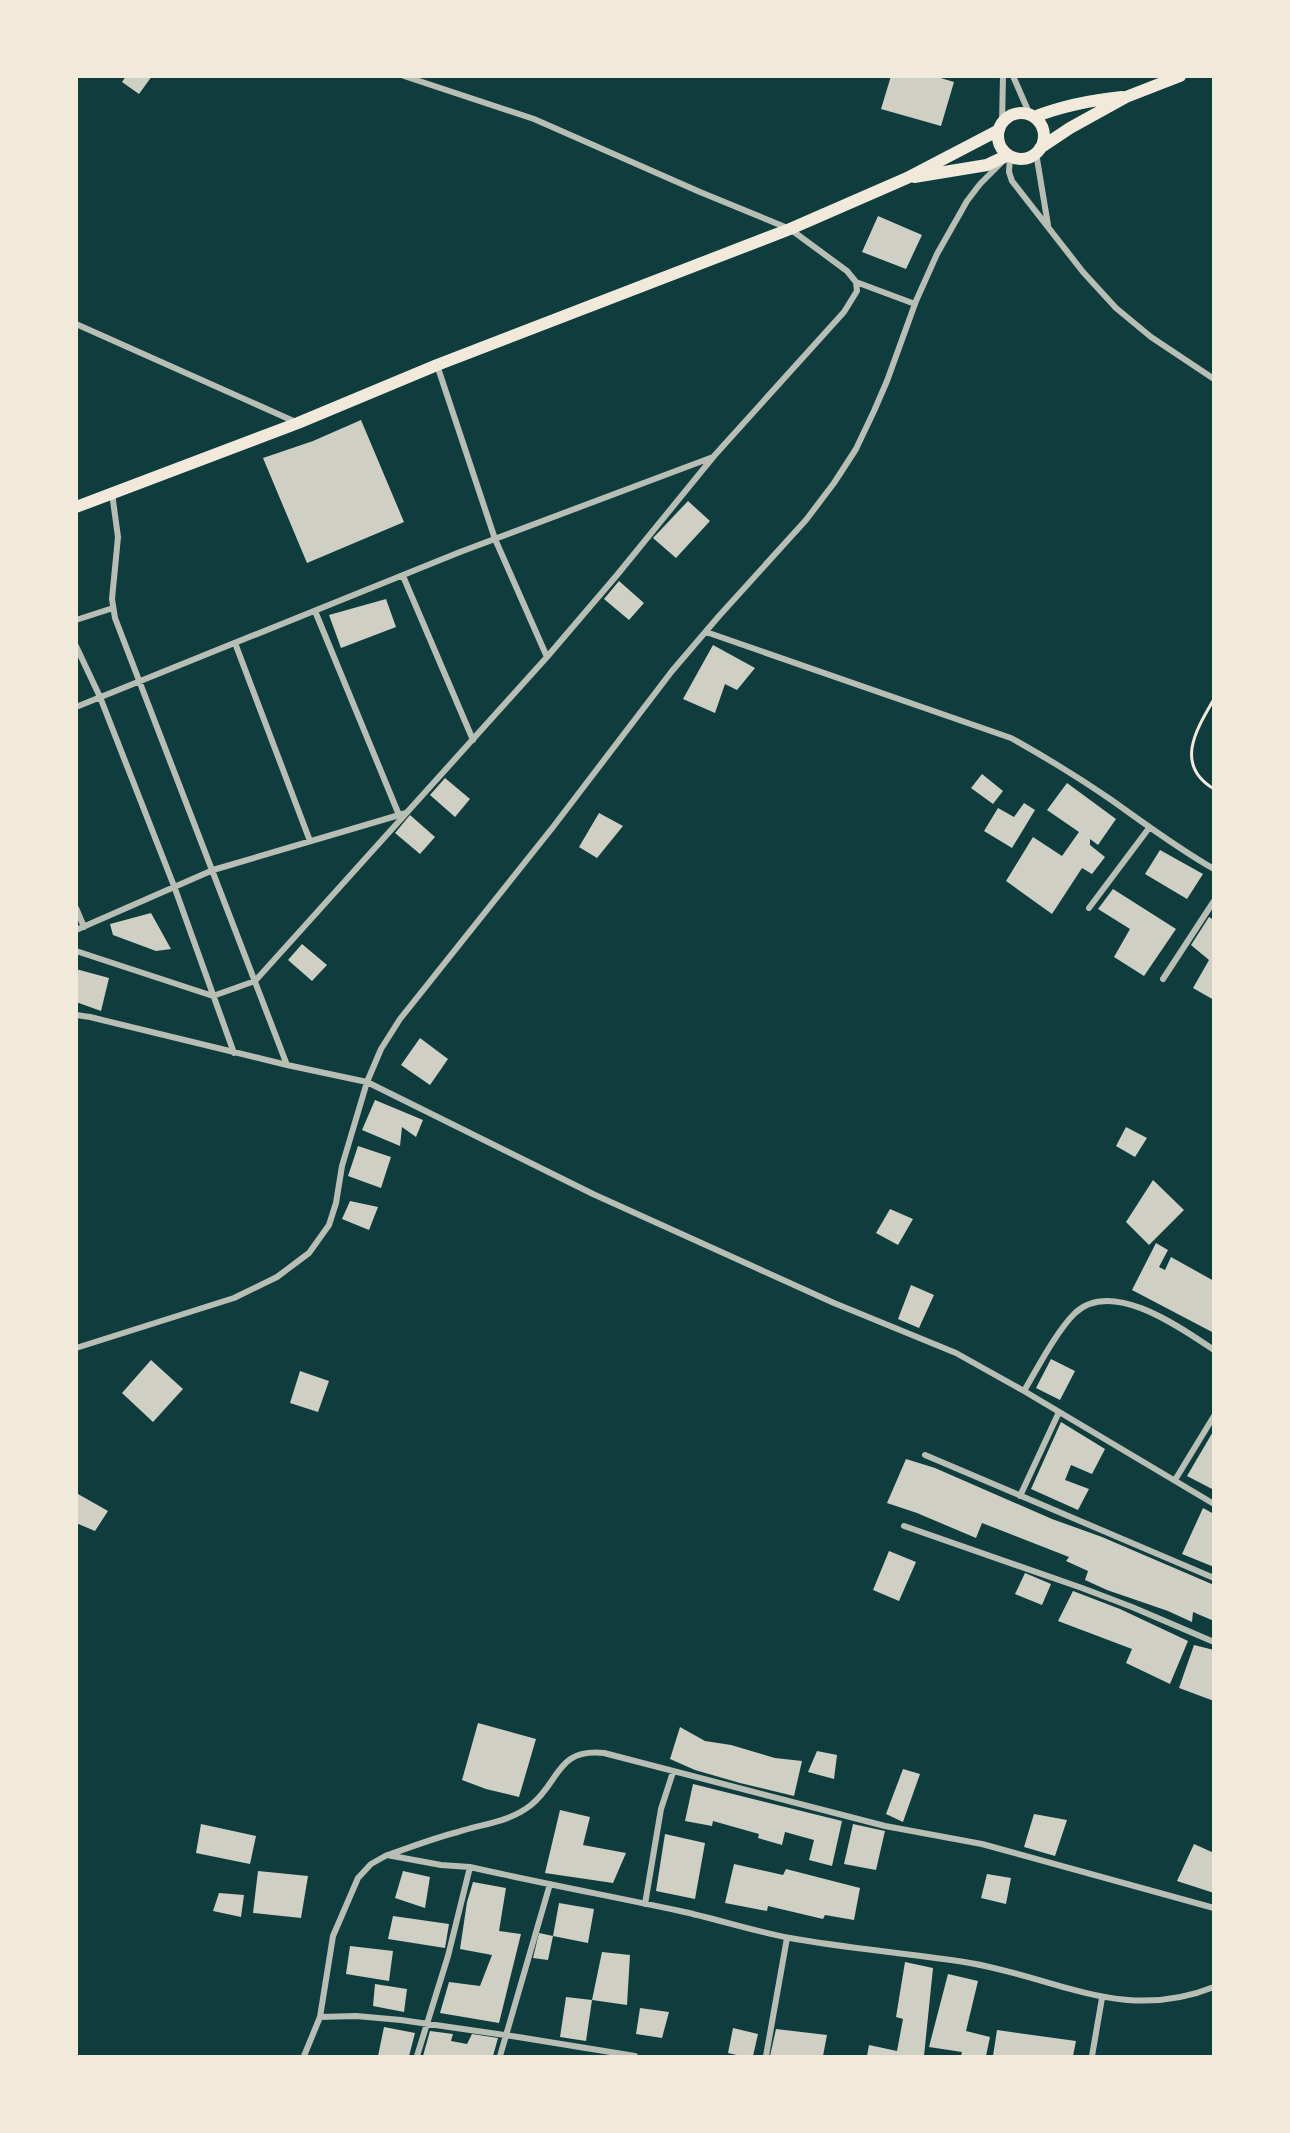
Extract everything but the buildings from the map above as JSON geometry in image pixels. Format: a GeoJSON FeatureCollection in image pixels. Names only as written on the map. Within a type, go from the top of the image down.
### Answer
{"type":"FeatureCollection","features":[{"type":"Feature","properties":{"kind":"main road"},"geometry":{"type":"LineString","coordinates":[[1001,126],[1000,144],[1009,155],[1018,159],[1028,158],[1070,128],[1126,97],[1180,76]]}},
{"type":"Feature","properties":{"kind":"main road"},"geometry":{"type":"LineString","coordinates":[[76,507],[298,423],[437,365],[790,229],[907,178],[1001,126],[1015,114],[1032,116],[1090,101],[1126,97]]}},
{"type":"Feature","properties":{"kind":"main road"},"geometry":{"type":"LineString","coordinates":[[1032,116],[1040,123],[1044,131],[1044,140],[1038,151]]}},
{"type":"Feature","properties":{"kind":"main road"},"geometry":{"type":"LineString","coordinates":[[907,178],[987,165],[1009,155]]}},
{"type":"Feature","properties":{"kind":"street"},"geometry":{"type":"LineString","coordinates":[[404,76],[534,119],[790,229],[838,264],[856,282],[915,304]]}},
{"type":"Feature","properties":{"kind":"street"},"geometry":{"type":"LineString","coordinates":[[1001,126],[1003,76]]}},
{"type":"Feature","properties":{"kind":"street"},"geometry":{"type":"LineString","coordinates":[[1013,76],[1032,116]]}},
{"type":"Feature","properties":{"kind":"street"},"geometry":{"type":"LineString","coordinates":[[1038,151],[1048,225]]}},
{"type":"Feature","properties":{"kind":"street"},"geometry":{"type":"LineString","coordinates":[[1009,155],[1008,172],[1012,181],[1083,272],[1116,308],[1151,337],[1214,379]]}},
{"type":"Feature","properties":{"kind":"street"},"geometry":{"type":"LineString","coordinates":[[76,1348],[242,1294],[277,1277],[309,1253],[329,1225],[336,1203],[342,1166],[367,1082],[381,1049],[400,1019],[553,827],[652,697],[706,632],[806,520],[834,483],[856,449],[874,411],[937,254],[967,201],[980,184],[1009,155]]}},
{"type":"Feature","properties":{"kind":"street"},"geometry":{"type":"LineString","coordinates":[[76,951],[213,996],[255,981],[547,657],[714,456],[844,312],[857,291],[856,282]]}},
{"type":"Feature","properties":{"kind":"street"},"geometry":{"type":"LineString","coordinates":[[76,324],[298,423]]}},
{"type":"Feature","properties":{"kind":"street"},"geometry":{"type":"LineString","coordinates":[[437,365],[495,539],[547,657]]}},
{"type":"Feature","properties":{"kind":"street"},"geometry":{"type":"LineString","coordinates":[[76,706],[495,539],[714,456]]}},
{"type":"Feature","properties":{"kind":"street"},"geometry":{"type":"LineString","coordinates":[[112,493],[118,537],[112,599],[115,618],[287,1065]]}},
{"type":"Feature","properties":{"kind":"street"},"geometry":{"type":"LineString","coordinates":[[403,576],[473,740]]}},
{"type":"Feature","properties":{"kind":"street"},"geometry":{"type":"LineString","coordinates":[[76,620],[113,608]]}},
{"type":"Feature","properties":{"kind":"street"},"geometry":{"type":"LineString","coordinates":[[315,611],[399,815]]}},
{"type":"Feature","properties":{"kind":"street"},"geometry":{"type":"LineString","coordinates":[[706,632],[1011,738],[1054,763],[1214,869]]}},
{"type":"Feature","properties":{"kind":"street"},"geometry":{"type":"LineString","coordinates":[[235,643],[310,842]]}},
{"type":"Feature","properties":{"kind":"street"},"geometry":{"type":"LineString","coordinates":[[76,646],[100,697],[174,886],[234,1053]]}},
{"type":"Feature","properties":{"kind":"street"},"geometry":{"type":"LineString","coordinates":[[76,930],[213,870],[408,812]]}},
{"type":"Feature","properties":{"kind":"street"},"geometry":{"type":"LineString","coordinates":[[1089,908],[1149,828]]}},
{"type":"Feature","properties":{"kind":"street"},"geometry":{"type":"LineString","coordinates":[[1162,979],[1214,901]]}},
{"type":"Feature","properties":{"kind":"street"},"geometry":{"type":"LineString","coordinates":[[76,908],[84,927]]}},
{"type":"Feature","properties":{"kind":"street"},"geometry":{"type":"LineString","coordinates":[[76,1015],[367,1082],[593,1194],[834,1304],[956,1353],[1214,1504]]}},
{"type":"Feature","properties":{"kind":"street"},"geometry":{"type":"LineString","coordinates":[[1024,1391],[1067,1323],[1077,1312],[1100,1300],[1116,1300],[1132,1305],[1158,1317],[1214,1350]]}},
{"type":"Feature","properties":{"kind":"street"},"geometry":{"type":"LineString","coordinates":[[1020,1496],[1059,1412]]}},
{"type":"Feature","properties":{"kind":"street"},"geometry":{"type":"LineString","coordinates":[[1175,1480],[1214,1416]]}},
{"type":"Feature","properties":{"kind":"street"},"geometry":{"type":"LineString","coordinates":[[925,1455],[1214,1578]]}},
{"type":"Feature","properties":{"kind":"street"},"geometry":{"type":"LineString","coordinates":[[904,1526],[1082,1588],[1214,1642]]}},
{"type":"Feature","properties":{"kind":"street"},"geometry":{"type":"LineString","coordinates":[[304,2056],[320,2017],[333,1936],[358,1878],[371,1864],[387,1855],[440,1837],[508,1819],[530,1806],[570,1758],[589,1752],[885,1826],[971,1841],[1214,1908]]}},
{"type":"Feature","properties":{"kind":"street"},"geometry":{"type":"LineString","coordinates":[[645,1904],[661,1809],[673,1772]]}},
{"type":"Feature","properties":{"kind":"street"},"geometry":{"type":"LineString","coordinates":[[387,1855],[441,1865],[470,1867],[645,1904],[787,1938],[850,1949],[994,1968],[1102,1998],[1132,2002],[1162,2001],[1194,1995],[1214,1987]]}},
{"type":"Feature","properties":{"kind":"street"},"geometry":{"type":"LineString","coordinates":[[417,2056],[448,1956],[470,1867]]}},
{"type":"Feature","properties":{"kind":"street"},"geometry":{"type":"LineString","coordinates":[[500,2056],[550,1884]]}},
{"type":"Feature","properties":{"kind":"street"},"geometry":{"type":"LineString","coordinates":[[766,2056],[787,1938]]}},
{"type":"Feature","properties":{"kind":"street"},"geometry":{"type":"LineString","coordinates":[[1092,2056],[1102,1998]]}},
{"type":"Feature","properties":{"kind":"street"},"geometry":{"type":"LineString","coordinates":[[320,2017],[356,2016],[426,2024],[635,2056]]}},
{"type":"Feature","properties":{"kind":"path"},"geometry":{"type":"LineString","coordinates":[[1214,699],[1198,726],[1192,746],[1191,762],[1202,782],[1214,789]]}}]}
